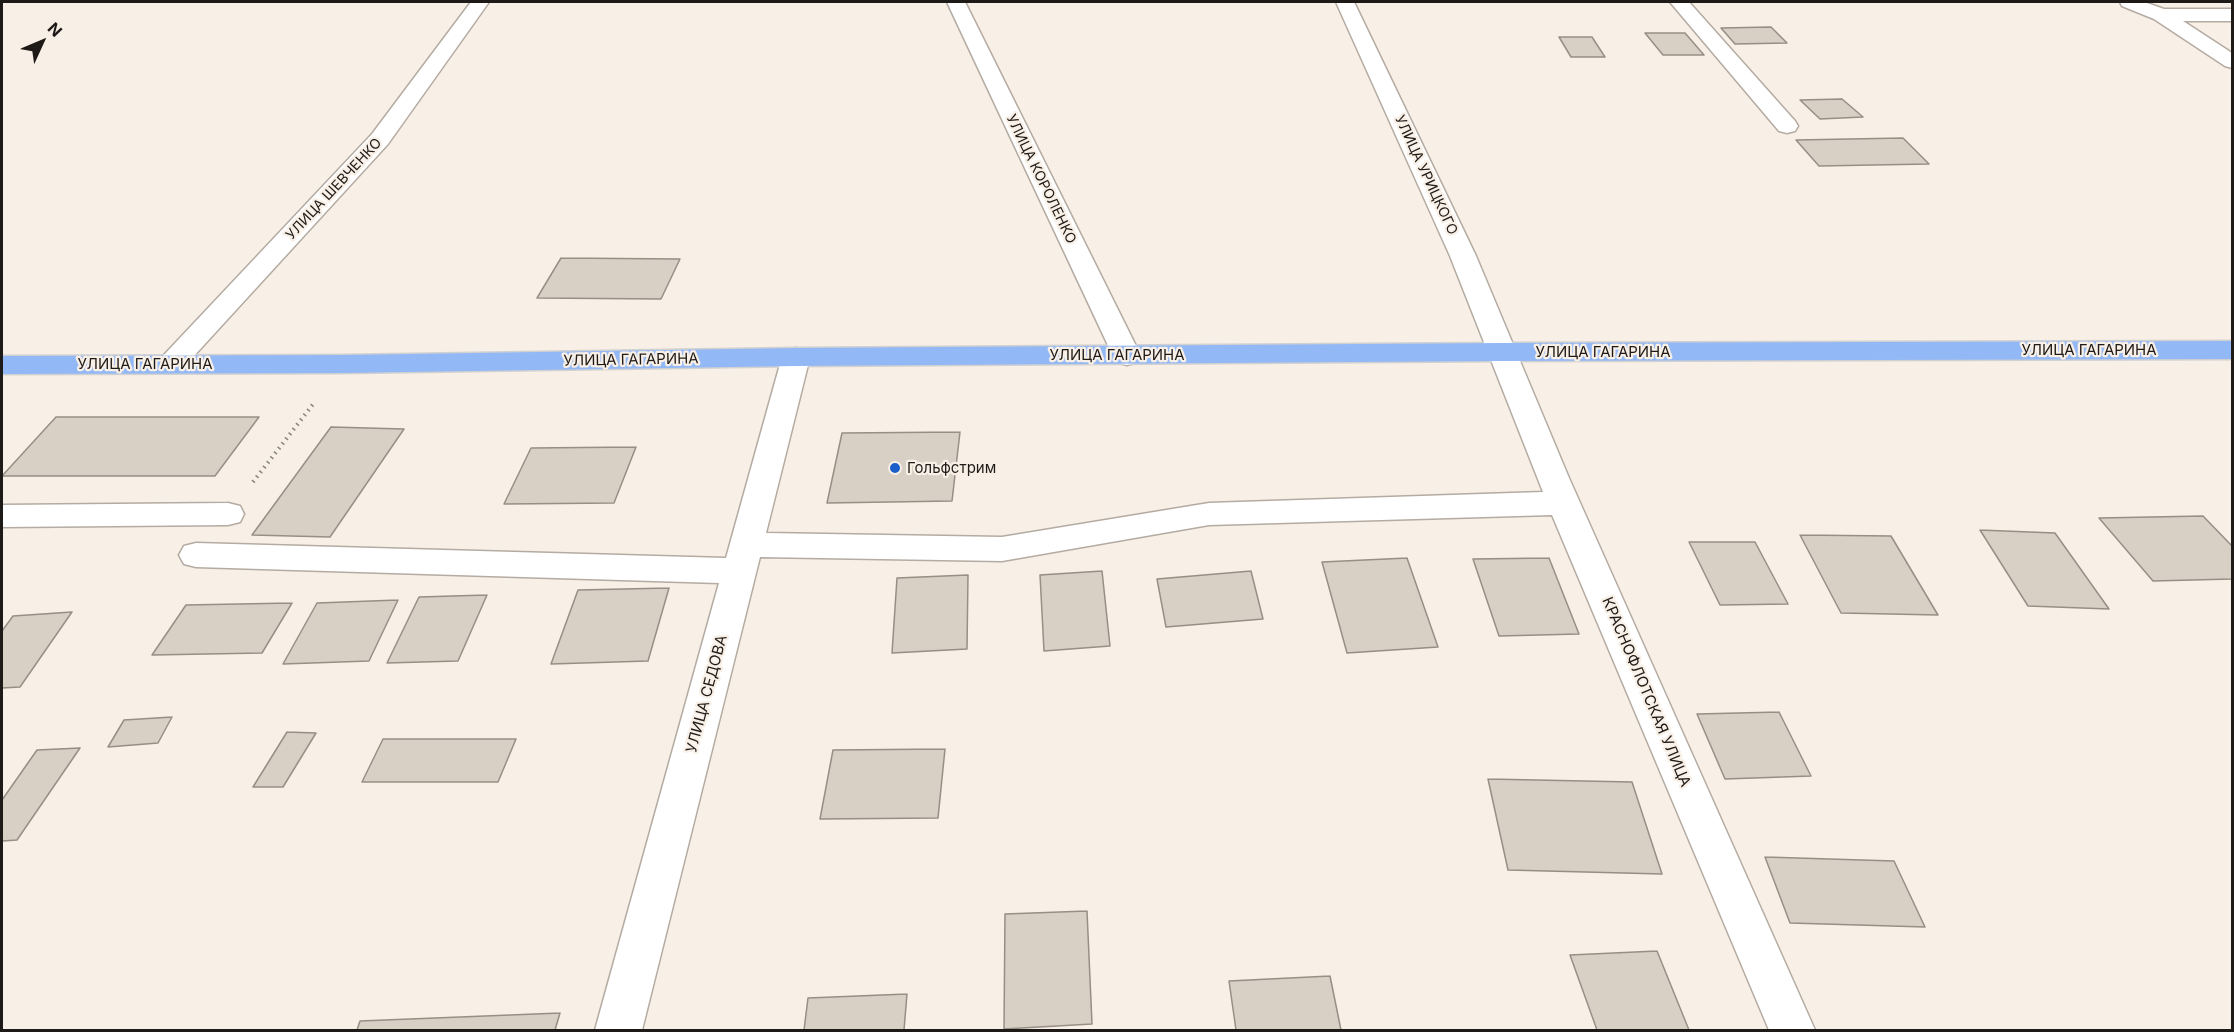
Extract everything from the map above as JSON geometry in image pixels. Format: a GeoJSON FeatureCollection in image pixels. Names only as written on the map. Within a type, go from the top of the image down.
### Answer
{"type":"FeatureCollection","features":[{"type":"Feature","properties":{"kind":"main road","name":"УЛИЦА ГАГАРИНА"},"geometry":{"type":"LineString","coordinates":[[2,364],[344,364],[796,357],[1501,352],[2232,350]]}},
{"type":"Feature","properties":{"kind":"lane","name":"УЛИЦА ШЕВЧЕНКО"},"geometry":{"type":"LineString","coordinates":[[172,363],[380,139],[480,2]]}},
{"type":"Feature","properties":{"kind":"lane","name":"УЛИЦА КОРОЛЕНКО"},"geometry":{"type":"LineString","coordinates":[[956,2],[1127,356]]}},
{"type":"Feature","properties":{"kind":"lane","name":"УЛИЦА УРИЦКОГО"},"geometry":{"type":"LineString","coordinates":[[1345,2],[1463,256],[1501,352]]}},
{"type":"Feature","properties":{"kind":"lane"},"geometry":{"type":"LineString","coordinates":[[1679,2],[1787,126]]}},
{"type":"Feature","properties":{"kind":"lane"},"geometry":{"type":"LineString","coordinates":[[2129,2],[2161,15],[2232,62]]}},
{"type":"Feature","properties":{"kind":"lane"},"geometry":{"type":"LineString","coordinates":[[2161,15],[2232,15]]}},
{"type":"Feature","properties":{"kind":"lane","name":"КРАСНОФЛОТСКАЯ УЛИЦА"},"geometry":{"type":"LineString","coordinates":[[1501,352],[1792,1030]]}},
{"type":"Feature","properties":{"kind":"lane","name":"УЛИЦА СЕДОВА"},"geometry":{"type":"LineString","coordinates":[[619,1030],[796,357]]}},
{"type":"Feature","properties":{"kind":"lane"},"geometry":{"type":"LineString","coordinates":[[196,555],[743,558],[1002,549],[1209,514],[1564,503]]}},
{"type":"Feature","properties":{"kind":"lane"},"geometry":{"type":"LineString","coordinates":[[2,516],[228,514]]}},
{"type":"Feature","properties":{"kind":"building"},"geometry":{"type":"Polygon","coordinates":[[[1771,27],[1787,43],[1735,44],[1721,28],[1771,27]]]}},
{"type":"Feature","properties":{"kind":"building"},"geometry":{"type":"Polygon","coordinates":[[[1645,33],[1685,33],[1704,55],[1663,55],[1645,33]]]}},
{"type":"Feature","properties":{"kind":"building"},"geometry":{"type":"Polygon","coordinates":[[[1559,37],[1592,37],[1605,57],[1571,57],[1559,37]]]}},
{"type":"Feature","properties":{"kind":"building"},"geometry":{"type":"Polygon","coordinates":[[[1842,99],[1863,117],[1820,119],[1800,100],[1842,99]]]}},
{"type":"Feature","properties":{"kind":"building"},"geometry":{"type":"Polygon","coordinates":[[[1903,138],[1929,164],[1819,166],[1796,140],[1903,138]]]}},
{"type":"Feature","properties":{"kind":"building"},"geometry":{"type":"Polygon","coordinates":[[[561,258],[680,259],[661,299],[537,298],[561,258]]]}},
{"type":"Feature","properties":{"kind":"building"},"geometry":{"type":"Polygon","coordinates":[[[56,417],[259,417],[215,476],[2,476],[56,417]]]}},
{"type":"Feature","properties":{"kind":"building"},"geometry":{"type":"Polygon","coordinates":[[[331,427],[404,429],[330,537],[252,535],[331,427]]]}},
{"type":"Feature","properties":{"kind":"building"},"geometry":{"type":"Polygon","coordinates":[[[960,432],[952,501],[827,503],[842,433],[960,432]]]}},
{"type":"Feature","properties":{"kind":"building"},"geometry":{"type":"Polygon","coordinates":[[[636,447],[614,503],[504,504],[531,448],[636,447]]]}},
{"type":"Feature","properties":{"kind":"building"},"geometry":{"type":"Polygon","coordinates":[[[2203,516],[2232,546],[2232,579],[2153,581],[2099,518],[2203,516]]]}},
{"type":"Feature","properties":{"kind":"building"},"geometry":{"type":"Polygon","coordinates":[[[1980,530],[2055,533],[2109,609],[2028,606],[1980,530]]]}},
{"type":"Feature","properties":{"kind":"building"},"geometry":{"type":"Polygon","coordinates":[[[1800,535],[1891,536],[1938,615],[1841,613],[1800,535]]]}},
{"type":"Feature","properties":{"kind":"building"},"geometry":{"type":"Polygon","coordinates":[[[1689,542],[1755,542],[1788,604],[1720,605],[1689,542]]]}},
{"type":"Feature","properties":{"kind":"building"},"geometry":{"type":"Polygon","coordinates":[[[1407,558],[1438,647],[1347,653],[1322,562],[1407,558]]]}},
{"type":"Feature","properties":{"kind":"building"},"geometry":{"type":"Polygon","coordinates":[[[1549,558],[1579,634],[1499,636],[1473,559],[1549,558]]]}},
{"type":"Feature","properties":{"kind":"building"},"geometry":{"type":"Polygon","coordinates":[[[1102,571],[1110,646],[1044,651],[1040,575],[1102,571]]]}},
{"type":"Feature","properties":{"kind":"building"},"geometry":{"type":"Polygon","coordinates":[[[1251,571],[1263,619],[1166,627],[1157,579],[1251,571]]]}},
{"type":"Feature","properties":{"kind":"building"},"geometry":{"type":"Polygon","coordinates":[[[968,575],[967,649],[892,653],[897,578],[968,575]]]}},
{"type":"Feature","properties":{"kind":"building"},"geometry":{"type":"Polygon","coordinates":[[[669,588],[648,661],[551,664],[578,590],[669,588]]]}},
{"type":"Feature","properties":{"kind":"building"},"geometry":{"type":"Polygon","coordinates":[[[487,595],[458,661],[387,663],[419,597],[487,595]]]}},
{"type":"Feature","properties":{"kind":"building"},"geometry":{"type":"Polygon","coordinates":[[[398,600],[369,661],[283,664],[317,603],[398,600]]]}},
{"type":"Feature","properties":{"kind":"building"},"geometry":{"type":"Polygon","coordinates":[[[292,603],[262,653],[152,655],[186,605],[292,603]]]}},
{"type":"Feature","properties":{"kind":"building"},"geometry":{"type":"Polygon","coordinates":[[[72,612],[20,687],[2,688],[2,631],[13,616],[72,612]]]}},
{"type":"Feature","properties":{"kind":"building"},"geometry":{"type":"Polygon","coordinates":[[[1779,712],[1811,776],[1725,779],[1697,714],[1779,712]]]}},
{"type":"Feature","properties":{"kind":"building"},"geometry":{"type":"Polygon","coordinates":[[[172,717],[158,743],[108,747],[124,720],[172,717]]]}},
{"type":"Feature","properties":{"kind":"building"},"geometry":{"type":"Polygon","coordinates":[[[287,732],[316,733],[283,787],[253,787],[287,732]]]}},
{"type":"Feature","properties":{"kind":"building"},"geometry":{"type":"Polygon","coordinates":[[[383,739],[516,739],[498,782],[362,782],[383,739]]]}},
{"type":"Feature","properties":{"kind":"building"},"geometry":{"type":"Polygon","coordinates":[[[80,748],[17,840],[2,841],[2,800],[37,750],[80,748]]]}},
{"type":"Feature","properties":{"kind":"building"},"geometry":{"type":"Polygon","coordinates":[[[945,749],[938,818],[820,819],[833,750],[945,749]]]}},
{"type":"Feature","properties":{"kind":"building"},"geometry":{"type":"Polygon","coordinates":[[[1488,779],[1632,782],[1662,874],[1508,870],[1488,779]]]}},
{"type":"Feature","properties":{"kind":"building"},"geometry":{"type":"Polygon","coordinates":[[[1765,857],[1894,861],[1925,927],[1790,923],[1765,857]]]}},
{"type":"Feature","properties":{"kind":"building"},"geometry":{"type":"Polygon","coordinates":[[[1087,911],[1092,1024],[1004,1029],[1005,914],[1087,911]]]}},
{"type":"Feature","properties":{"kind":"building"},"geometry":{"type":"Polygon","coordinates":[[[1657,951],[1689,1030],[1597,1030],[1570,955],[1657,951]]]}},
{"type":"Feature","properties":{"kind":"building"},"geometry":{"type":"Polygon","coordinates":[[[1330,976],[1341,1030],[1236,1030],[1229,981],[1330,976]]]}},
{"type":"Feature","properties":{"kind":"building"},"geometry":{"type":"Polygon","coordinates":[[[907,994],[904,1030],[804,1030],[808,998],[907,994]]]}},
{"type":"Feature","properties":{"kind":"building"},"geometry":{"type":"Polygon","coordinates":[[[560,1013],[555,1030],[357,1030],[360,1021],[560,1013]]]}},
{"type":"Feature","properties":{"kind":"place","name":"Гольфстрим"},"geometry":{"type":"Point","coordinates":[895,468]}}]}
